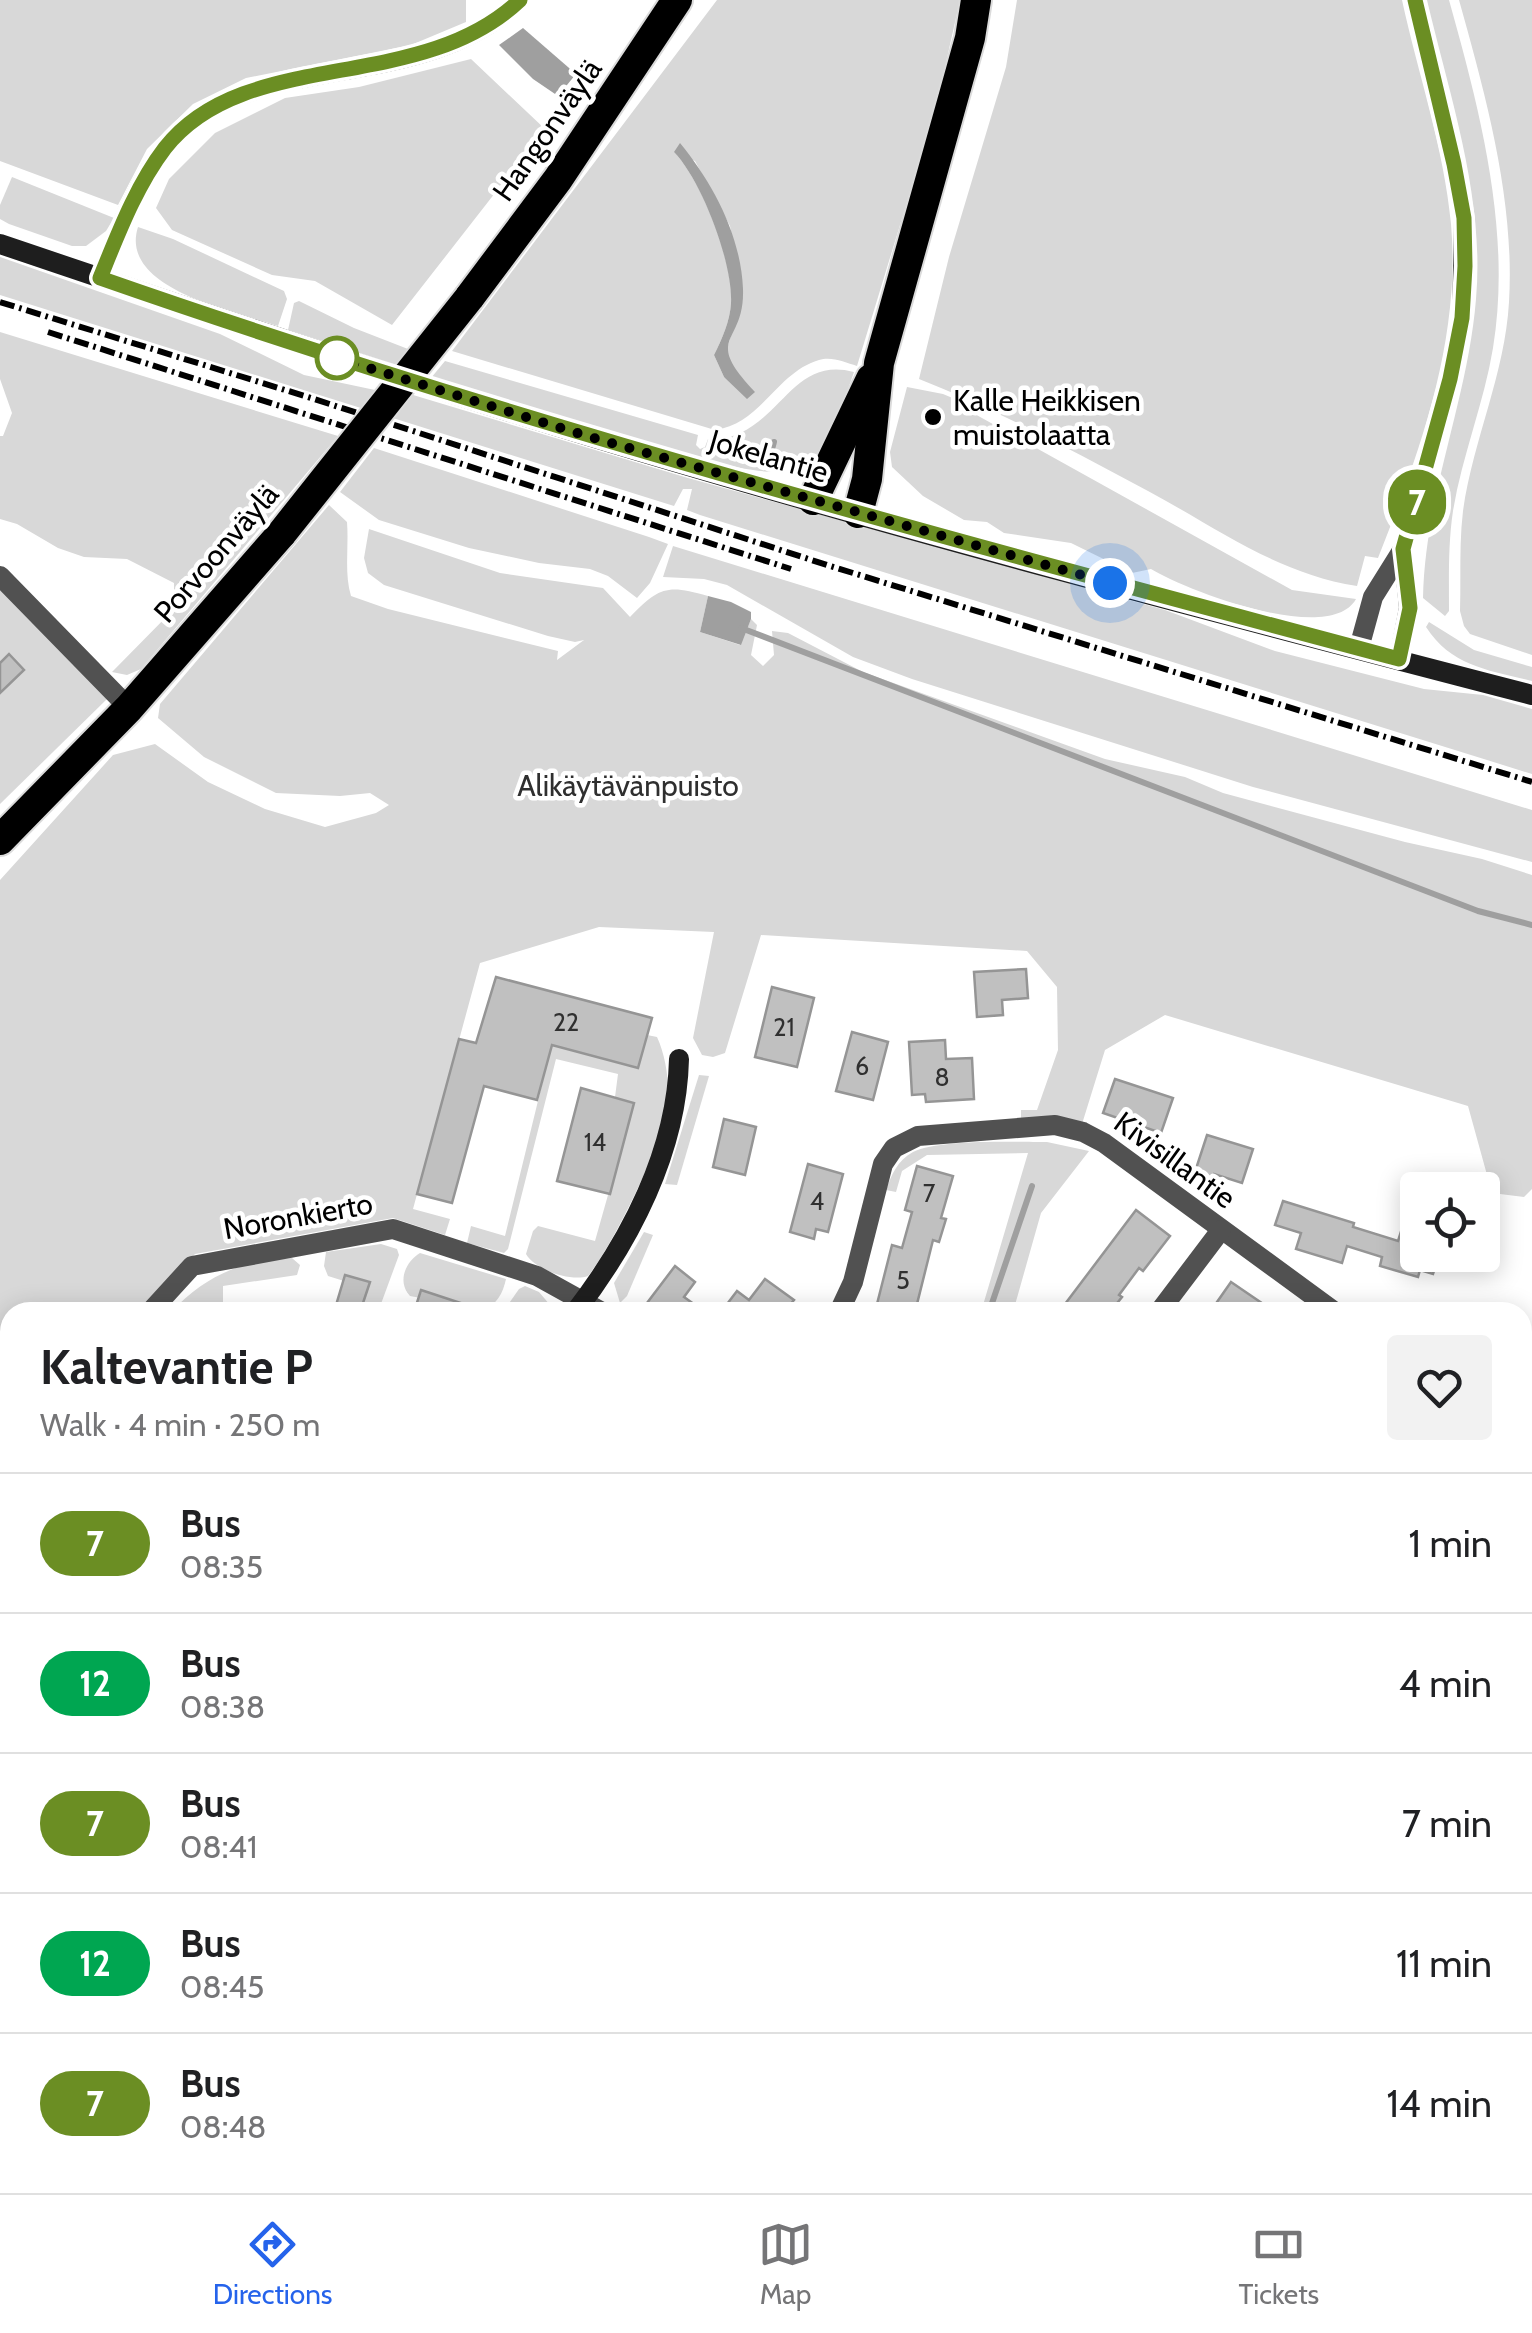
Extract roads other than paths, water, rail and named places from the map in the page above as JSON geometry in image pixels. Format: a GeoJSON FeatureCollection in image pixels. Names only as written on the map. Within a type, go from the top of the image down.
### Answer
{"type":"FeatureCollection","features":[{"type":"Feature","properties":{"kind":"highway","name":"Hangonväylä"},"geometry":{"type":"LineString","coordinates":[[470,298],[558,179],[676,0]]}},
{"type":"Feature","properties":{"kind":"highway"},"geometry":{"type":"LineString","coordinates":[[858,513],[866,479],[879,363],[970,38],[976,0]]}},
{"type":"Feature","properties":{"kind":"highway","name":"Porvoonväylä"},"geometry":{"type":"LineString","coordinates":[[0,840],[129,708],[282,533],[470,298]]}},
{"type":"Feature","properties":{"kind":"highway"},"geometry":{"type":"LineString","coordinates":[[813,500],[879,363]]}},
{"type":"Feature","properties":{"kind":"street"},"geometry":{"type":"LineString","coordinates":[[100,278],[130,208],[166,147],[214,106],[265,86],[420,56],[462,39],[520,0]]}},
{"type":"Feature","properties":{"kind":"street"},"geometry":{"type":"LineString","coordinates":[[1359,648],[1372,598],[1403,549],[1450,379],[1462,318],[1464,218],[1415,0]]}},
{"type":"Feature","properties":{"kind":"street","name":"Jokelantie"},"geometry":{"type":"LineString","coordinates":[[0,244],[590,437],[1532,695]]}},
{"type":"Feature","properties":{"kind":"street"},"geometry":{"type":"LineString","coordinates":[[1399,659],[1410,608],[1403,549]]}},
{"type":"Feature","properties":{"kind":"street"},"geometry":{"type":"LineString","coordinates":[[0,576],[129,708]]}},
{"type":"Feature","properties":{"kind":"street"},"geometry":{"type":"LineString","coordinates":[[582,1302],[628,1234],[654,1174],[678,1097],[680,1060]]}},
{"type":"Feature","properties":{"kind":"street","name":"Kivisillantie"},"geometry":{"type":"LineString","coordinates":[[844,1302],[854,1282],[883,1164],[894,1148],[918,1136],[1055,1126],[1083,1132],[1104,1143],[1321,1302]]}},
{"type":"Feature","properties":{"kind":"street","name":"Noronkierto"},"geometry":{"type":"LineString","coordinates":[[159,1302],[192,1266],[393,1229],[537,1276],[572,1302]]}},
{"type":"Feature","properties":{"kind":"street"},"geometry":{"type":"LineString","coordinates":[[1167,1302],[1221,1230]]}},
{"type":"Feature","properties":{"kind":"waterway"},"geometry":{"type":"LineString","coordinates":[[769,460],[774,442]]}},
{"type":"Feature","properties":{"kind":"waterway"},"geometry":{"type":"LineString","coordinates":[[741,628],[1478,911],[1532,925]]}},
{"type":"Feature","properties":{"kind":"waterway"},"geometry":{"type":"LineString","coordinates":[[992,1302],[1032,1186]]}},
{"type":"Feature","properties":{"kind":"railway"},"geometry":{"type":"LineString","coordinates":[[0,302],[827,565],[1532,782]]}},
{"type":"Feature","properties":{"kind":"railway"},"geometry":{"type":"LineString","coordinates":[[48,332],[791,569]]}},
{"type":"Feature","properties":{"kind":"place","name":"Kalle Heikkisen muistolaatta"},"geometry":{"type":"Point","coordinates":[933,417]}},
{"type":"Feature","properties":{"kind":"park label","name":"Alikäytävänpuisto"},"geometry":{"type":"Point","coordinates":[628,785]}}]}
